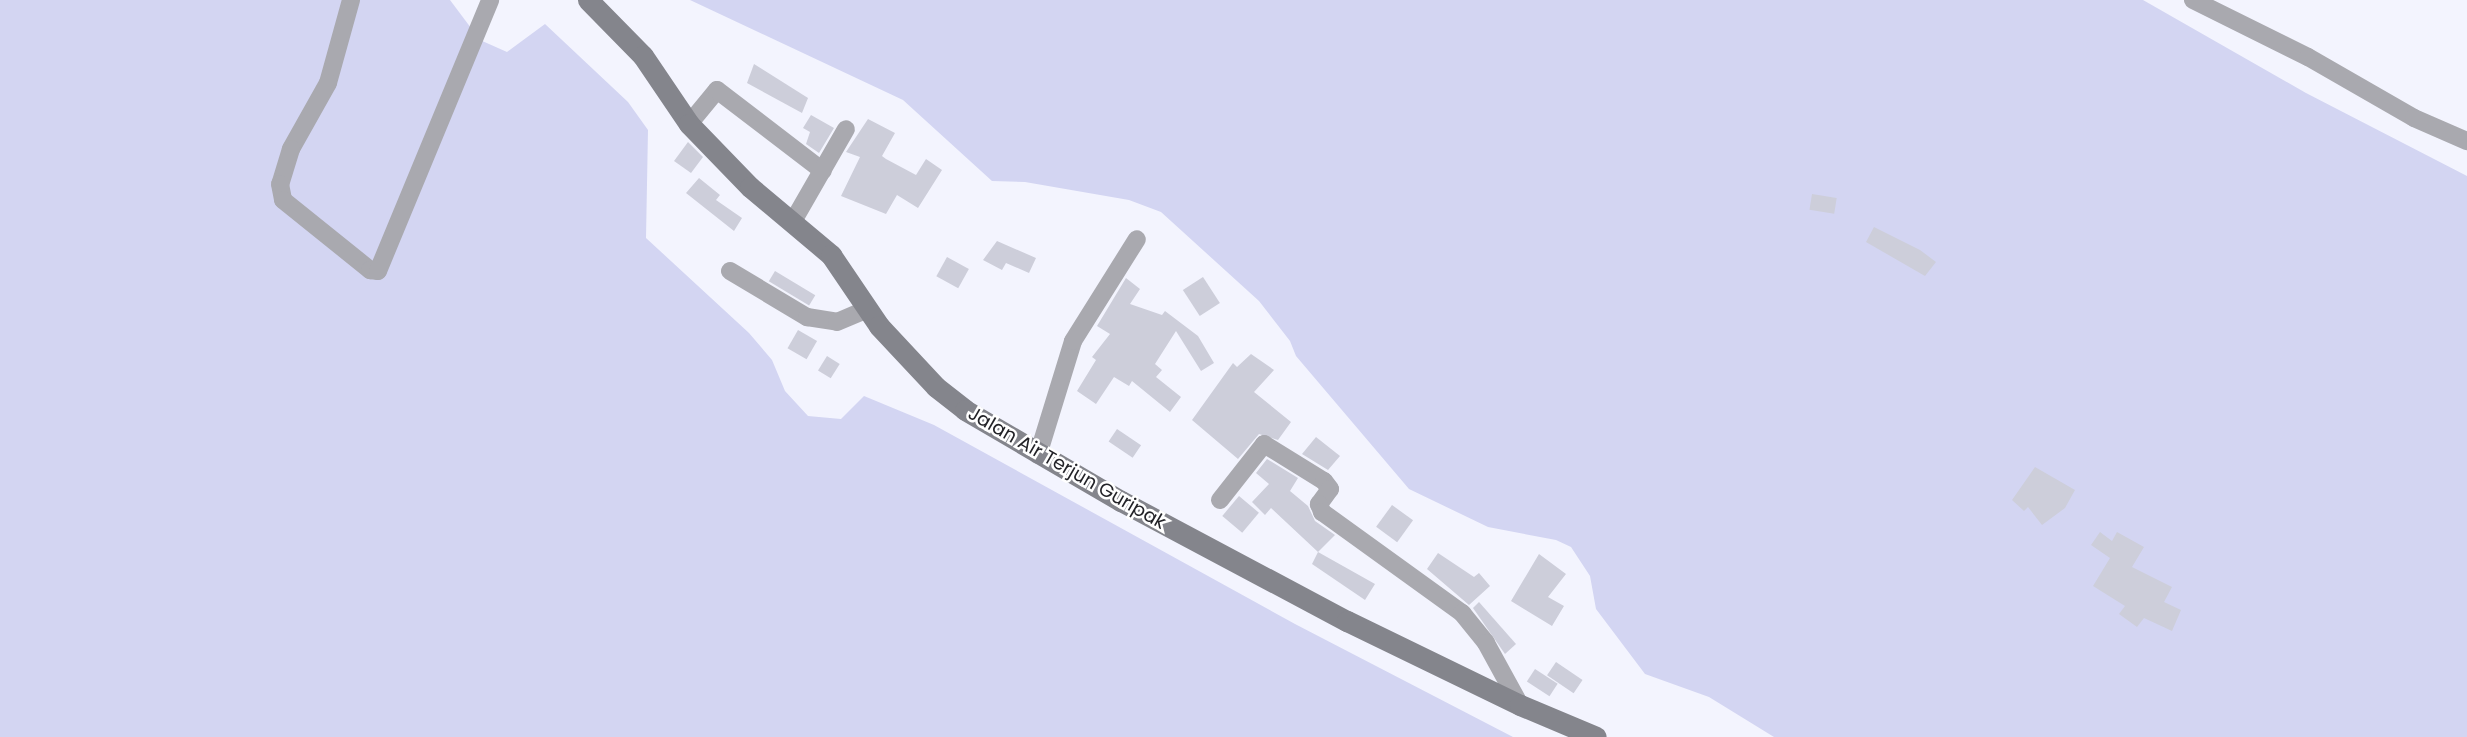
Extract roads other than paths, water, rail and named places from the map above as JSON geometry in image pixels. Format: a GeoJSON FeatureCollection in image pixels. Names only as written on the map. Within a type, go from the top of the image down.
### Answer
{"type":"FeatureCollection","features":[{"type":"Feature","properties":{"kind":"street"},"geometry":{"type":"LineString","coordinates":[[351,0],[328,83],[291,149],[280,184],[283,200],[370,270],[378,271],[490,0]]}},
{"type":"Feature","properties":{"kind":"street","name":"Jalan Air Terjun Guripak"},"geometry":{"type":"LineString","coordinates":[[588,0],[643,56],[689,124],[846,272],[867,309],[936,387],[1038,455],[1347,621],[1520,705],[1596,737]]}},
{"type":"Feature","properties":{"kind":"street"},"geometry":{"type":"LineString","coordinates":[[2193,0],[2308,57],[2414,118],[2467,141]]}},
{"type":"Feature","properties":{"kind":"street"},"geometry":{"type":"LineString","coordinates":[[689,124],[717,90],[823,171]]}},
{"type":"Feature","properties":{"kind":"street"},"geometry":{"type":"LineString","coordinates":[[792,223],[846,129]]}},
{"type":"Feature","properties":{"kind":"street"},"geometry":{"type":"LineString","coordinates":[[1038,455],[1073,341],[1137,239]]}},
{"type":"Feature","properties":{"kind":"street"},"geometry":{"type":"LineString","coordinates":[[730,271],[807,317],[837,322],[867,309]]}},
{"type":"Feature","properties":{"kind":"street"},"geometry":{"type":"LineString","coordinates":[[1220,500],[1264,444],[1324,481],[1330,489],[1319,505],[1322,512],[1462,612],[1486,643],[1520,705]]}}]}
